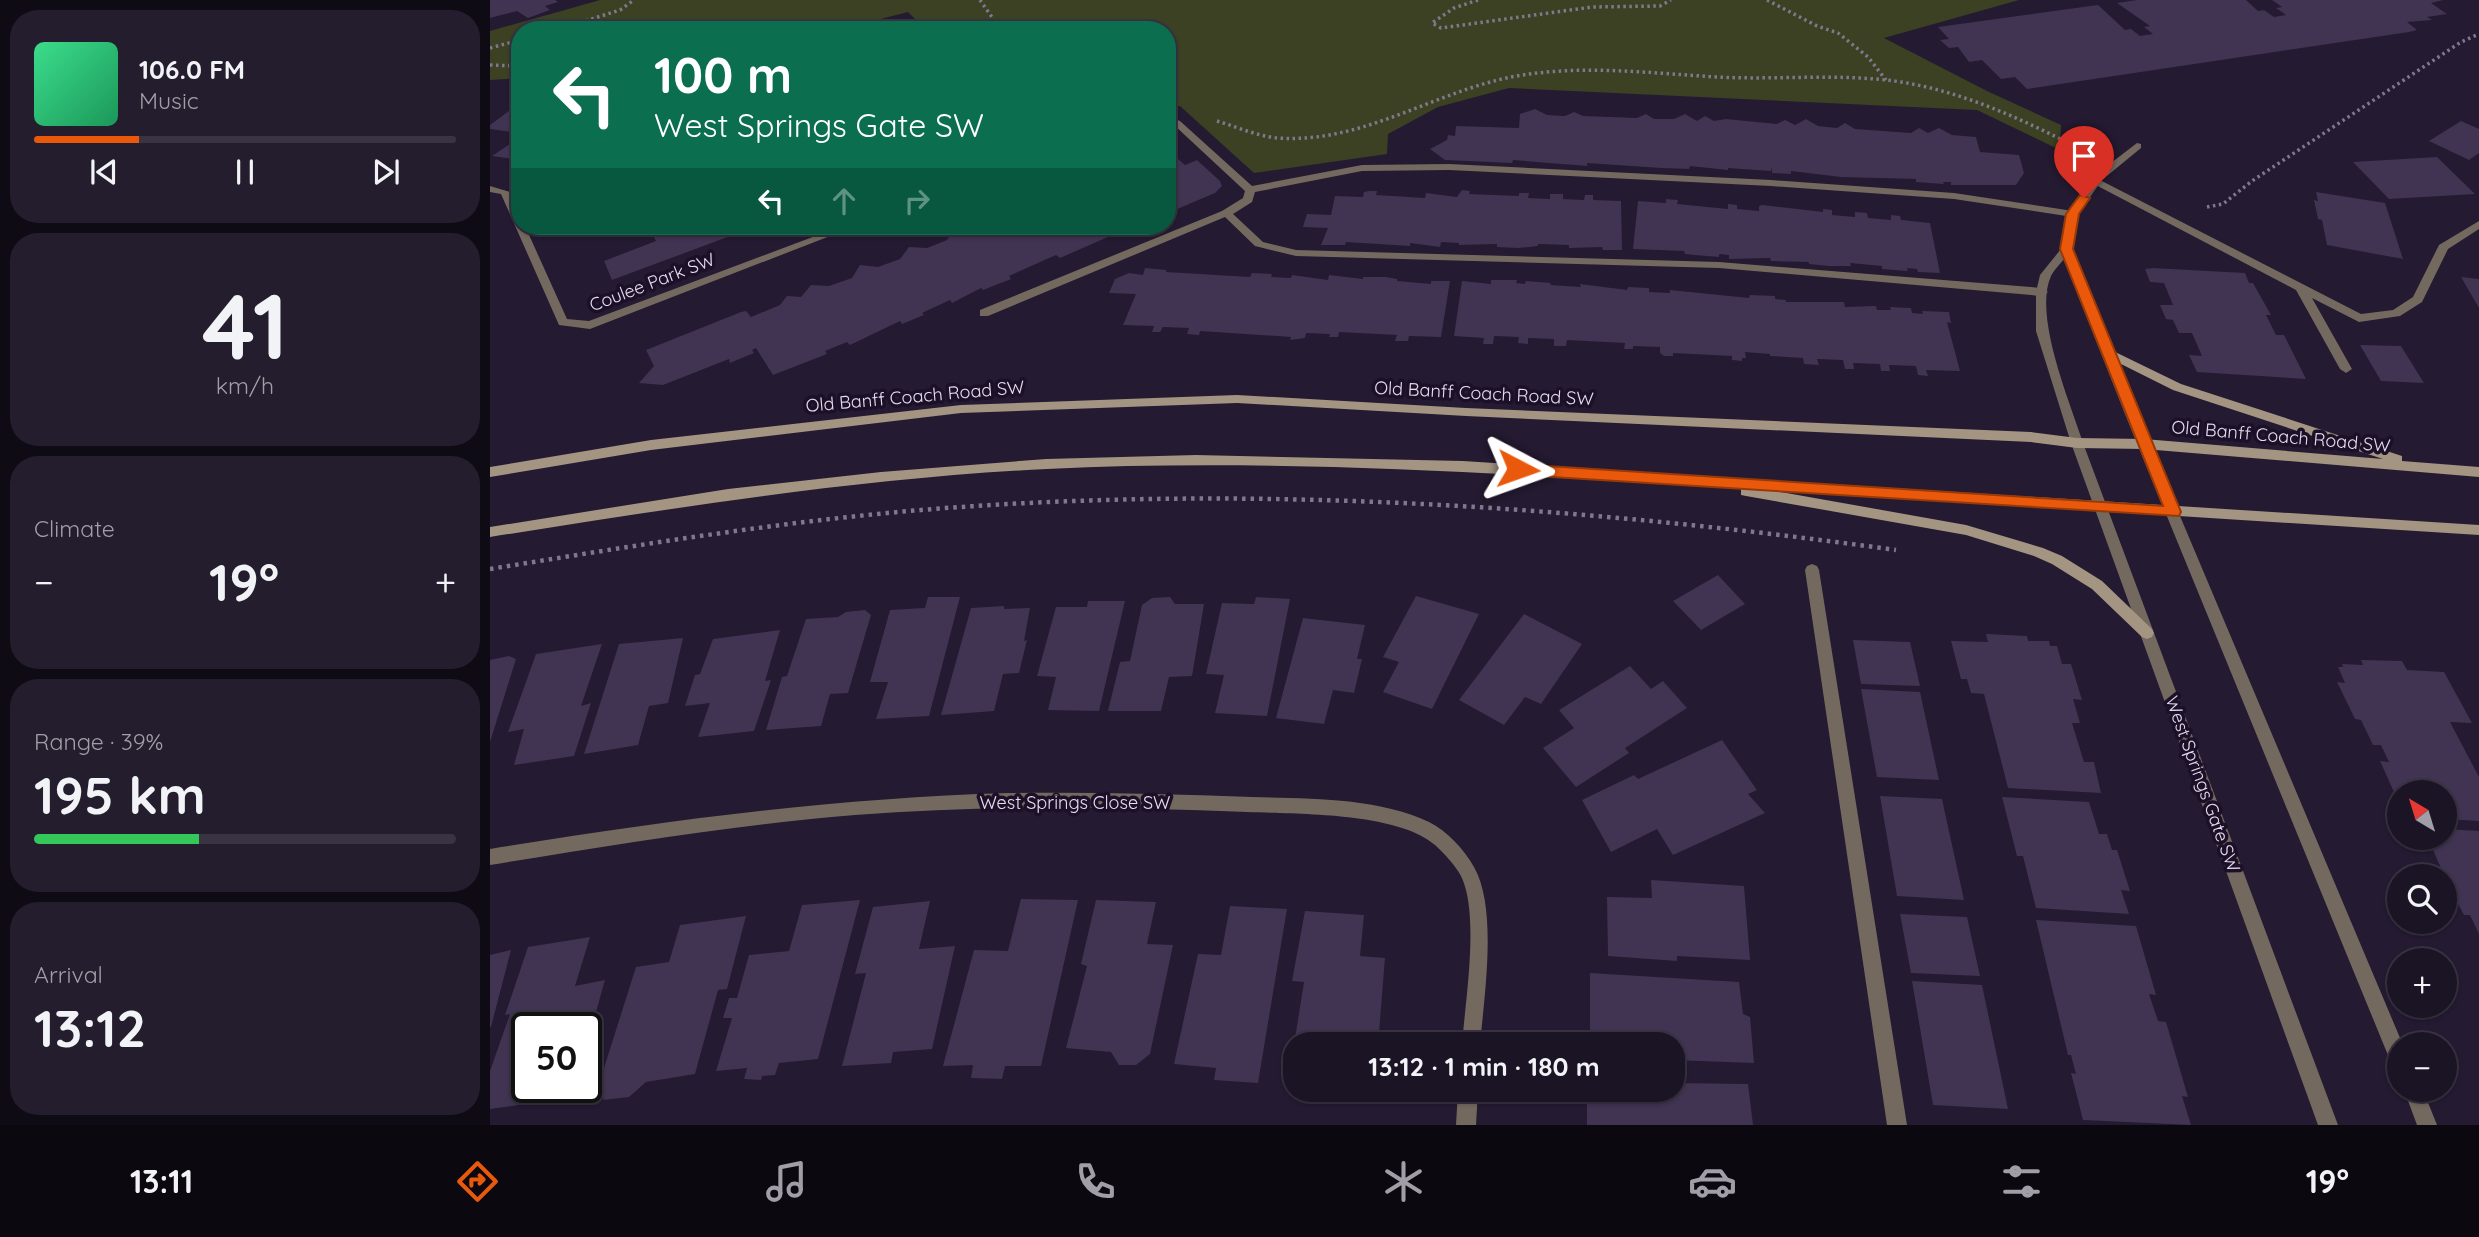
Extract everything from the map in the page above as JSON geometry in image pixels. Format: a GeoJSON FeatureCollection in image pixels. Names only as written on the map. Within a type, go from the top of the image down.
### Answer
{"type":"FeatureCollection","features":[{"type":"Feature","properties":{"kind":"main road"},"geometry":{"type":"LineString","coordinates":[[2107,352],[2176,387],[2425,467]]}},
{"type":"Feature","properties":{"kind":"main road","name":"Old Banff Coach Road SW"},"geometry":{"type":"LineString","coordinates":[[490,472],[664,443],[961,409],[1237,399],[2031,438],[2077,443],[2144,444],[2479,472]]}},
{"type":"Feature","properties":{"kind":"main road"},"geometry":{"type":"LineString","coordinates":[[490,532],[728,494],[881,477],[1046,464],[1196,460],[1344,462],[1683,479],[2479,530]]}},
{"type":"Feature","properties":{"kind":"main road"},"geometry":{"type":"LineString","coordinates":[[1683,479],[1966,530],[2007,541],[2057,560],[2096,585],[2147,633]]}},
{"type":"Feature","properties":{"kind":"street"},"geometry":{"type":"LineString","coordinates":[[1176,125],[1250,190]]}},
{"type":"Feature","properties":{"kind":"street"},"geometry":{"type":"LineString","coordinates":[[1226,213],[1259,244],[1296,253],[1719,265],[2042,292],[2046,275],[2066,249],[2073,214],[2096,181],[2137,146]]}},
{"type":"Feature","properties":{"kind":"street"},"geometry":{"type":"LineString","coordinates":[[1250,190],[1362,168],[1449,167],[1771,183],[1954,196],[2073,214]]}},
{"type":"Feature","properties":{"kind":"street"},"geometry":{"type":"LineString","coordinates":[[2096,181],[2358,318],[2396,313],[2418,299],[2443,247],[2479,224]]}},
{"type":"Feature","properties":{"kind":"street","name":"Coulee Park SW"},"geometry":{"type":"LineString","coordinates":[[490,190],[505,191],[511,205]]}},
{"type":"Feature","properties":{"kind":"street"},"geometry":{"type":"LineString","coordinates":[[1176,234],[1226,213],[1248,200],[1250,190]]}},
{"type":"Feature","properties":{"kind":"street","name":"Coulee Park SW"},"geometry":{"type":"LineString","coordinates":[[524,235],[562,322],[590,326],[828,235]]}},
{"type":"Feature","properties":{"kind":"street"},"geometry":{"type":"LineString","coordinates":[[984,313],[1173,235]]}},
{"type":"Feature","properties":{"kind":"street"},"geometry":{"type":"LineString","coordinates":[[2066,249],[2388,1032]]}},
{"type":"Feature","properties":{"kind":"street"},"geometry":{"type":"LineString","coordinates":[[2301,289],[2346,369]]}},
{"type":"Feature","properties":{"kind":"street","name":"West Springs Gate SW"},"geometry":{"type":"LineString","coordinates":[[2042,292],[2042,331],[2077,443],[2328,1125]]}},
{"type":"Feature","properties":{"kind":"street"},"geometry":{"type":"LineString","coordinates":[[1811,570],[1897,1125]]}},
{"type":"Feature","properties":{"kind":"street","name":"West Springs Close SW"},"geometry":{"type":"LineString","coordinates":[[490,857],[603,838],[796,813],[1013,800],[1180,801],[1318,808],[1379,815],[1409,822],[1436,835],[1469,875],[1478,934],[1472,1032]]}},
{"type":"Feature","properties":{"kind":"street"},"geometry":{"type":"LineString","coordinates":[[1466,1125],[1467,1102]]}},
{"type":"Feature","properties":{"kind":"street"},"geometry":{"type":"LineString","coordinates":[[2418,1102],[2427,1125]]}},
{"type":"Feature","properties":{"kind":"path"},"geometry":{"type":"LineString","coordinates":[[585,21],[620,10],[634,0]]}},
{"type":"Feature","properties":{"kind":"path"},"geometry":{"type":"LineString","coordinates":[[980,0],[995,21]]}},
{"type":"Feature","properties":{"kind":"path"},"geometry":{"type":"LineString","coordinates":[[1478,0],[1454,8],[1432,23],[1441,28],[1592,7],[1660,6],[1671,0]]}},
{"type":"Feature","properties":{"kind":"path"},"geometry":{"type":"LineString","coordinates":[[1767,0],[1817,26],[1839,33],[1868,57],[1886,80]]}},
{"type":"Feature","properties":{"kind":"path"},"geometry":{"type":"LineString","coordinates":[[2203,207],[2223,204],[2268,169],[2461,42],[2479,34]]}},
{"type":"Feature","properties":{"kind":"path"},"geometry":{"type":"LineString","coordinates":[[490,48],[511,42]]}},
{"type":"Feature","properties":{"kind":"path"},"geometry":{"type":"LineString","coordinates":[[490,65],[511,66]]}},
{"type":"Feature","properties":{"kind":"path"},"geometry":{"type":"LineString","coordinates":[[1176,121],[1203,118],[1279,138],[1332,135],[1358,130],[1479,85],[1515,76],[1562,71],[1886,80],[1930,87],[2001,112],[2112,165]]}},
{"type":"Feature","properties":{"kind":"path"},"geometry":{"type":"LineString","coordinates":[[490,569],[707,534],[900,512],[1206,497],[1348,499],[1595,516],[1817,538],[1909,552]]}},
{"type":"Feature","properties":{"kind":"green space"},"geometry":{"type":"Polygon","coordinates":[[[600,0],[2019,0],[1884,38],[1987,91],[2061,125],[2060,150],[1977,110],[1509,88],[1438,107],[1388,134],[1387,154],[1254,173],[1180,106],[1176,106],[1176,21],[917,21],[908,12],[873,21],[525,21],[600,0]]]}},
{"type":"Feature","properties":{"kind":"green space"},"geometry":{"type":"Polygon","coordinates":[[[511,25],[511,79],[490,80],[490,31],[511,25]]]}},
{"type":"Feature","properties":{"kind":"building"},"geometry":{"type":"Polygon","coordinates":[[[490,0],[558,2],[545,6],[550,10],[528,18],[517,11],[490,18],[490,0]]]}},
{"type":"Feature","properties":{"kind":"building"},"geometry":{"type":"Polygon","coordinates":[[[2137,0],[2246,0],[2258,11],[2264,10],[2274,17],[2286,15],[2276,8],[2282,7],[2272,0],[2443,0],[2431,3],[2447,14],[2427,17],[2432,20],[2407,22],[2417,30],[2409,32],[2027,89],[2015,77],[2001,79],[1982,60],[1969,62],[1958,47],[1949,48],[1940,40],[1949,39],[1938,27],[2098,5],[2125,30],[2131,29],[2140,36],[2153,34],[2144,27],[2150,26],[2117,3],[2137,0]]]}},
{"type":"Feature","properties":{"kind":"building"},"geometry":{"type":"Polygon","coordinates":[[[1535,109],[1547,115],[1565,116],[1574,112],[1583,116],[1637,118],[1646,114],[1654,119],[1674,119],[1685,114],[1697,121],[1705,116],[1714,121],[1726,119],[1777,124],[1785,120],[1795,125],[1806,119],[1818,126],[1837,128],[1845,123],[1855,129],[1911,133],[1919,128],[1928,133],[1939,128],[1952,135],[1976,137],[1980,152],[2019,155],[2024,173],[2016,185],[1951,185],[1951,182],[1916,182],[1916,179],[1841,177],[1791,171],[1791,174],[1772,173],[1772,167],[1771,171],[1587,163],[1587,166],[1513,160],[1512,163],[1445,160],[1430,149],[1447,140],[1448,135],[1455,136],[1456,126],[1519,128],[1520,114],[1535,109]]]}},
{"type":"Feature","properties":{"kind":"building"},"geometry":{"type":"Polygon","coordinates":[[[511,110],[511,132],[490,129],[490,125],[511,110]]]}},
{"type":"Feature","properties":{"kind":"building"},"geometry":{"type":"Polygon","coordinates":[[[2461,121],[2479,129],[2479,153],[2469,160],[2429,141],[2461,121]]]}},
{"type":"Feature","properties":{"kind":"building"},"geometry":{"type":"Polygon","coordinates":[[[511,143],[511,159],[492,156],[511,143]]]}},
{"type":"Feature","properties":{"kind":"building"},"geometry":{"type":"Polygon","coordinates":[[[1176,157],[1185,165],[1197,160],[1220,181],[1222,186],[1215,193],[1176,210],[1176,157]]]}},
{"type":"Feature","properties":{"kind":"building"},"geometry":{"type":"Polygon","coordinates":[[[2437,157],[2475,194],[2389,199],[2353,162],[2437,157]]]}},
{"type":"Feature","properties":{"kind":"building"},"geometry":{"type":"Polygon","coordinates":[[[1462,190],[1470,191],[1469,194],[1519,196],[1519,193],[1529,193],[1528,198],[1550,199],[1550,194],[1563,194],[1563,199],[1584,200],[1585,195],[1593,195],[1593,200],[1621,201],[1622,250],[1603,250],[1602,247],[1569,248],[1569,245],[1538,244],[1518,248],[1497,247],[1497,244],[1459,245],[1441,242],[1440,247],[1410,243],[1410,246],[1346,242],[1345,245],[1321,245],[1328,228],[1303,227],[1307,214],[1331,215],[1335,196],[1363,197],[1364,192],[1377,191],[1376,195],[1425,198],[1426,193],[1457,197],[1462,190]]]}},
{"type":"Feature","properties":{"kind":"building"},"geometry":{"type":"Polygon","coordinates":[[[2316,192],[2385,203],[2403,259],[2327,245],[2322,220],[2318,219],[2314,200],[2318,201],[2316,192]]]}},
{"type":"Feature","properties":{"kind":"building"},"geometry":{"type":"Polygon","coordinates":[[[1666,199],[1678,200],[1677,204],[1728,209],[1728,204],[1737,205],[1737,209],[1759,211],[1759,206],[1762,205],[1823,212],[1823,209],[1832,210],[1832,215],[1855,217],[1855,212],[1867,213],[1868,218],[1891,220],[1891,215],[1900,216],[1901,220],[1930,223],[1940,273],[1918,272],[1917,269],[1907,268],[1908,271],[1882,269],[1882,266],[1850,263],[1851,266],[1829,266],[1809,262],[1771,261],[1770,258],[1729,259],[1729,255],[1719,254],[1719,257],[1685,254],[1684,251],[1633,249],[1638,201],[1666,203],[1666,199]]]}},
{"type":"Feature","properties":{"kind":"building"},"geometry":{"type":"Polygon","coordinates":[[[653,235],[733,235],[612,280],[604,261],[656,241],[653,235]]]}},
{"type":"Feature","properties":{"kind":"building"},"geometry":{"type":"Polygon","coordinates":[[[950,235],[1112,235],[1060,258],[1056,255],[1009,276],[1011,279],[983,290],[981,288],[952,303],[950,300],[922,313],[924,315],[902,324],[900,321],[850,345],[847,342],[825,351],[827,354],[773,375],[756,348],[752,350],[754,353],[730,363],[729,359],[663,385],[639,383],[654,366],[646,350],[741,312],[746,311],[751,317],[780,305],[787,296],[801,297],[811,285],[829,286],[852,278],[860,265],[878,267],[900,259],[909,247],[927,248],[947,240],[950,235]]]}},
{"type":"Feature","properties":{"kind":"building"},"geometry":{"type":"Polygon","coordinates":[[[1145,268],[1166,272],[1250,277],[1252,273],[1272,274],[1271,277],[1291,278],[1292,275],[1328,280],[1329,275],[1363,279],[1386,277],[1397,281],[1431,284],[1431,281],[1450,281],[1441,337],[1409,336],[1408,341],[1395,341],[1397,335],[1339,332],[1338,337],[1306,333],[1305,338],[1290,340],[1291,337],[1200,331],[1199,335],[1187,334],[1189,328],[1163,327],[1160,332],[1152,332],[1154,326],[1123,325],[1136,294],[1109,293],[1115,279],[1129,273],[1143,275],[1145,268]]]}},
{"type":"Feature","properties":{"kind":"building"},"geometry":{"type":"Polygon","coordinates":[[[2145,269],[2245,273],[2271,315],[2266,315],[2276,335],[2284,335],[2306,379],[2197,372],[2189,355],[2202,356],[2192,333],[2179,333],[2173,320],[2166,319],[2160,305],[2173,305],[2164,283],[2150,282],[2145,269]]]}},
{"type":"Feature","properties":{"kind":"building"},"geometry":{"type":"Polygon","coordinates":[[[2461,277],[2479,279],[2479,308],[2461,277]]]}},
{"type":"Feature","properties":{"kind":"building"},"geometry":{"type":"Polygon","coordinates":[[[1491,280],[1581,287],[1580,284],[1627,290],[1628,287],[1649,288],[1649,292],[1670,293],[1670,290],[1749,298],[1750,295],[1775,296],[1775,299],[1786,302],[1844,302],[1845,307],[1876,306],[1877,310],[1891,310],[1890,307],[1911,308],[1912,313],[1923,314],[1922,311],[1949,312],[1951,323],[1947,322],[1960,371],[1926,370],[1928,376],[1918,375],[1916,366],[1889,365],[1890,371],[1881,371],[1880,364],[1853,363],[1854,369],[1845,369],[1843,360],[1817,359],[1819,365],[1804,364],[1803,358],[1745,352],[1746,358],[1742,358],[1742,361],[1732,360],[1732,356],[1673,353],[1673,356],[1664,356],[1660,353],[1660,347],[1633,346],[1633,349],[1624,349],[1625,343],[1567,340],[1566,346],[1554,346],[1554,339],[1528,338],[1528,344],[1518,343],[1519,337],[1494,336],[1493,344],[1483,344],[1484,338],[1454,336],[1462,281],[1491,284],[1491,280]]]}},
{"type":"Feature","properties":{"kind":"building"},"geometry":{"type":"Polygon","coordinates":[[[2360,345],[2401,346],[2424,383],[2381,381],[2360,345]]]}},
{"type":"Feature","properties":{"kind":"building"},"geometry":{"type":"Polygon","coordinates":[[[1718,575],[1745,604],[1701,630],[1673,601],[1718,575]]]}},
{"type":"Feature","properties":{"kind":"building"},"geometry":{"type":"Polygon","coordinates":[[[1416,596],[1479,614],[1432,709],[1383,692],[1399,662],[1383,657],[1416,596]]]}},
{"type":"Feature","properties":{"kind":"building"},"geometry":{"type":"Polygon","coordinates":[[[928,597],[960,597],[929,716],[876,719],[888,682],[870,682],[890,610],[925,608],[928,597]]]}},
{"type":"Feature","properties":{"kind":"building"},"geometry":{"type":"Polygon","coordinates":[[[1170,597],[1175,604],[1204,604],[1192,676],[1169,677],[1161,711],[1108,711],[1120,662],[1130,661],[1142,605],[1152,598],[1170,597]]]}},
{"type":"Feature","properties":{"kind":"building"},"geometry":{"type":"Polygon","coordinates":[[[1256,597],[1290,599],[1267,716],[1215,713],[1224,675],[1206,674],[1222,603],[1254,604],[1256,597]]]}},
{"type":"Feature","properties":{"kind":"building"},"geometry":{"type":"Polygon","coordinates":[[[1088,601],[1125,601],[1099,711],[1048,710],[1056,677],[1037,676],[1056,607],[1087,607],[1088,601]]]}},
{"type":"Feature","properties":{"kind":"building"},"geometry":{"type":"Polygon","coordinates":[[[1004,606],[1004,609],[1030,608],[1024,641],[1027,640],[1019,673],[1003,674],[994,711],[941,715],[971,608],[1004,606]]]}},
{"type":"Feature","properties":{"kind":"building"},"geometry":{"type":"Polygon","coordinates":[[[865,610],[871,615],[848,693],[830,694],[821,726],[766,730],[782,677],[787,676],[806,619],[838,617],[846,612],[865,610]]]}},
{"type":"Feature","properties":{"kind":"building"},"geometry":{"type":"Polygon","coordinates":[[[1524,614],[1582,644],[1541,704],[1525,697],[1504,725],[1459,700],[1524,614]]]}},
{"type":"Feature","properties":{"kind":"building"},"geometry":{"type":"Polygon","coordinates":[[[1303,618],[1365,625],[1357,659],[1362,659],[1354,693],[1333,690],[1324,724],[1276,718],[1303,618]]]}},
{"type":"Feature","properties":{"kind":"building"},"geometry":{"type":"Polygon","coordinates":[[[780,630],[765,681],[771,680],[754,731],[698,737],[710,703],[685,706],[695,675],[700,674],[713,639],[780,630]]]}},
{"type":"Feature","properties":{"kind":"building"},"geometry":{"type":"Polygon","coordinates":[[[1986,634],[2027,636],[2028,641],[2049,641],[2050,646],[2057,646],[2062,664],[2071,664],[2082,700],[2073,699],[2080,723],[2072,723],[2084,762],[2094,762],[2101,793],[2008,788],[1984,694],[1971,693],[1967,679],[1961,679],[1951,641],[1988,642],[1986,634]]]}},
{"type":"Feature","properties":{"kind":"building"},"geometry":{"type":"Polygon","coordinates":[[[683,638],[668,703],[649,706],[638,745],[584,754],[619,644],[683,638]]]}},
{"type":"Feature","properties":{"kind":"building"},"geometry":{"type":"Polygon","coordinates":[[[1853,640],[1910,642],[1920,686],[1861,684],[1853,640]]]}},
{"type":"Feature","properties":{"kind":"building"},"geometry":{"type":"Polygon","coordinates":[[[602,644],[581,706],[591,703],[574,756],[514,765],[524,729],[508,732],[536,654],[602,644]]]}},
{"type":"Feature","properties":{"kind":"building"},"geometry":{"type":"Polygon","coordinates":[[[509,656],[516,659],[490,742],[490,660],[509,656]]]}},
{"type":"Feature","properties":{"kind":"building"},"geometry":{"type":"Polygon","coordinates":[[[2361,660],[2402,661],[2407,670],[2444,672],[2472,723],[2450,722],[2479,777],[2479,821],[2457,820],[2457,780],[2389,780],[2380,761],[2389,762],[2381,745],[2373,745],[2361,720],[2355,719],[2337,682],[2345,683],[2338,667],[2343,667],[2342,664],[2363,665],[2361,660]]]}},
{"type":"Feature","properties":{"kind":"building"},"geometry":{"type":"Polygon","coordinates":[[[1630,666],[1651,689],[1663,681],[1687,708],[1625,748],[1629,753],[1576,787],[1543,748],[1574,728],[1559,710],[1630,666]]]}},
{"type":"Feature","properties":{"kind":"building"},"geometry":{"type":"Polygon","coordinates":[[[1861,689],[1920,692],[1939,780],[1877,777],[1861,689]]]}},
{"type":"Feature","properties":{"kind":"building"},"geometry":{"type":"Polygon","coordinates":[[[1722,740],[1757,790],[1748,794],[1765,813],[1673,855],[1657,829],[1611,852],[1582,800],[1634,775],[1638,779],[1722,740]]]}},
{"type":"Feature","properties":{"kind":"building"},"geometry":{"type":"Polygon","coordinates":[[[1880,796],[1942,799],[1964,900],[1897,896],[1880,796]]]}},
{"type":"Feature","properties":{"kind":"building"},"geometry":{"type":"Polygon","coordinates":[[[2002,797],[2089,802],[2099,834],[2107,834],[2112,850],[2117,850],[2130,891],[2121,890],[2129,914],[2036,908],[2023,856],[2017,856],[2002,797]]]}},
{"type":"Feature","properties":{"kind":"building"},"geometry":{"type":"Polygon","coordinates":[[[2457,830],[2479,831],[2479,934],[2470,915],[2464,915],[2457,902],[2457,864],[2439,864],[2433,850],[2457,850],[2457,830]]]}},
{"type":"Feature","properties":{"kind":"building"},"geometry":{"type":"Polygon","coordinates":[[[1651,880],[1744,886],[1750,960],[1677,956],[1677,961],[1608,956],[1607,897],[1652,898],[1651,880]]]}},
{"type":"Feature","properties":{"kind":"building"},"geometry":{"type":"Polygon","coordinates":[[[1021,899],[1078,900],[1041,1066],[1005,1066],[1002,1079],[971,1078],[973,1065],[943,1066],[974,950],[1008,951],[1021,899]]]}},
{"type":"Feature","properties":{"kind":"building"},"geometry":{"type":"Polygon","coordinates":[[[860,900],[818,1059],[779,1063],[775,1075],[762,1076],[761,1080],[744,1079],[747,1068],[716,1071],[732,1018],[723,1018],[729,998],[737,998],[749,955],[789,951],[802,905],[860,900]]]}},
{"type":"Feature","properties":{"kind":"building"},"geometry":{"type":"Polygon","coordinates":[[[1096,900],[1156,902],[1147,944],[1173,945],[1150,1054],[1136,1065],[1119,1065],[1111,1052],[1066,1048],[1087,966],[1081,964],[1096,900]]]}},
{"type":"Feature","properties":{"kind":"building"},"geometry":{"type":"Polygon","coordinates":[[[930,901],[919,949],[955,946],[932,1049],[893,1052],[891,1063],[842,1066],[866,973],[855,974],[873,907],[930,901]]]}},
{"type":"Feature","properties":{"kind":"building"},"geometry":{"type":"Polygon","coordinates":[[[1230,906],[1287,909],[1258,1083],[1214,1080],[1216,1068],[1174,1064],[1198,954],[1221,955],[1230,906]]]}},
{"type":"Feature","properties":{"kind":"building"},"geometry":{"type":"Polygon","coordinates":[[[1305,911],[1364,915],[1360,956],[1385,958],[1379,1032],[1296,1032],[1304,982],[1292,981],[1305,911]]]}},
{"type":"Feature","properties":{"kind":"building"},"geometry":{"type":"Polygon","coordinates":[[[1900,914],[1967,917],[1980,976],[1911,973],[1900,914]]]}},
{"type":"Feature","properties":{"kind":"building"},"geometry":{"type":"Polygon","coordinates":[[[746,916],[727,989],[718,990],[695,1074],[646,1082],[629,1097],[604,1100],[602,1074],[636,967],[669,962],[680,925],[746,916]]]}},
{"type":"Feature","properties":{"kind":"building"},"geometry":{"type":"Polygon","coordinates":[[[2036,920],[2136,926],[2156,995],[2149,994],[2158,1021],[2166,1022],[2188,1097],[2182,1096],[2191,1125],[2083,1120],[2071,1073],[2076,1074],[2071,1055],[2068,1055],[2036,920]]]}},
{"type":"Feature","properties":{"kind":"building"},"geometry":{"type":"Polygon","coordinates":[[[590,937],[575,986],[605,980],[596,1012],[511,1012],[511,1103],[532,1103],[490,1109],[490,1071],[510,1014],[505,1015],[528,947],[590,937]]]}},
{"type":"Feature","properties":{"kind":"building"},"geometry":{"type":"Polygon","coordinates":[[[511,950],[491,1027],[490,1027],[490,955],[511,950]]]}},
{"type":"Feature","properties":{"kind":"building"},"geometry":{"type":"Polygon","coordinates":[[[1590,973],[1739,982],[1743,1014],[1750,1017],[1754,1063],[1685,1060],[1685,1032],[1590,1032],[1590,973]]]}},
{"type":"Feature","properties":{"kind":"building"},"geometry":{"type":"Polygon","coordinates":[[[1912,981],[1982,985],[2008,1109],[1933,1105],[1912,981]]]}},
{"type":"Feature","properties":{"kind":"building"},"geometry":{"type":"Polygon","coordinates":[[[1685,1083],[1748,1084],[1753,1125],[1587,1125],[1587,1102],[1685,1102],[1685,1083]]]}},
{"type":"Feature","properties":{"kind":"route"},"geometry":{"type":"LineString","coordinates":[[1518,469],[2057,502],[2173,512],[2066,249],[2073,214],[2084,198]]}}]}
